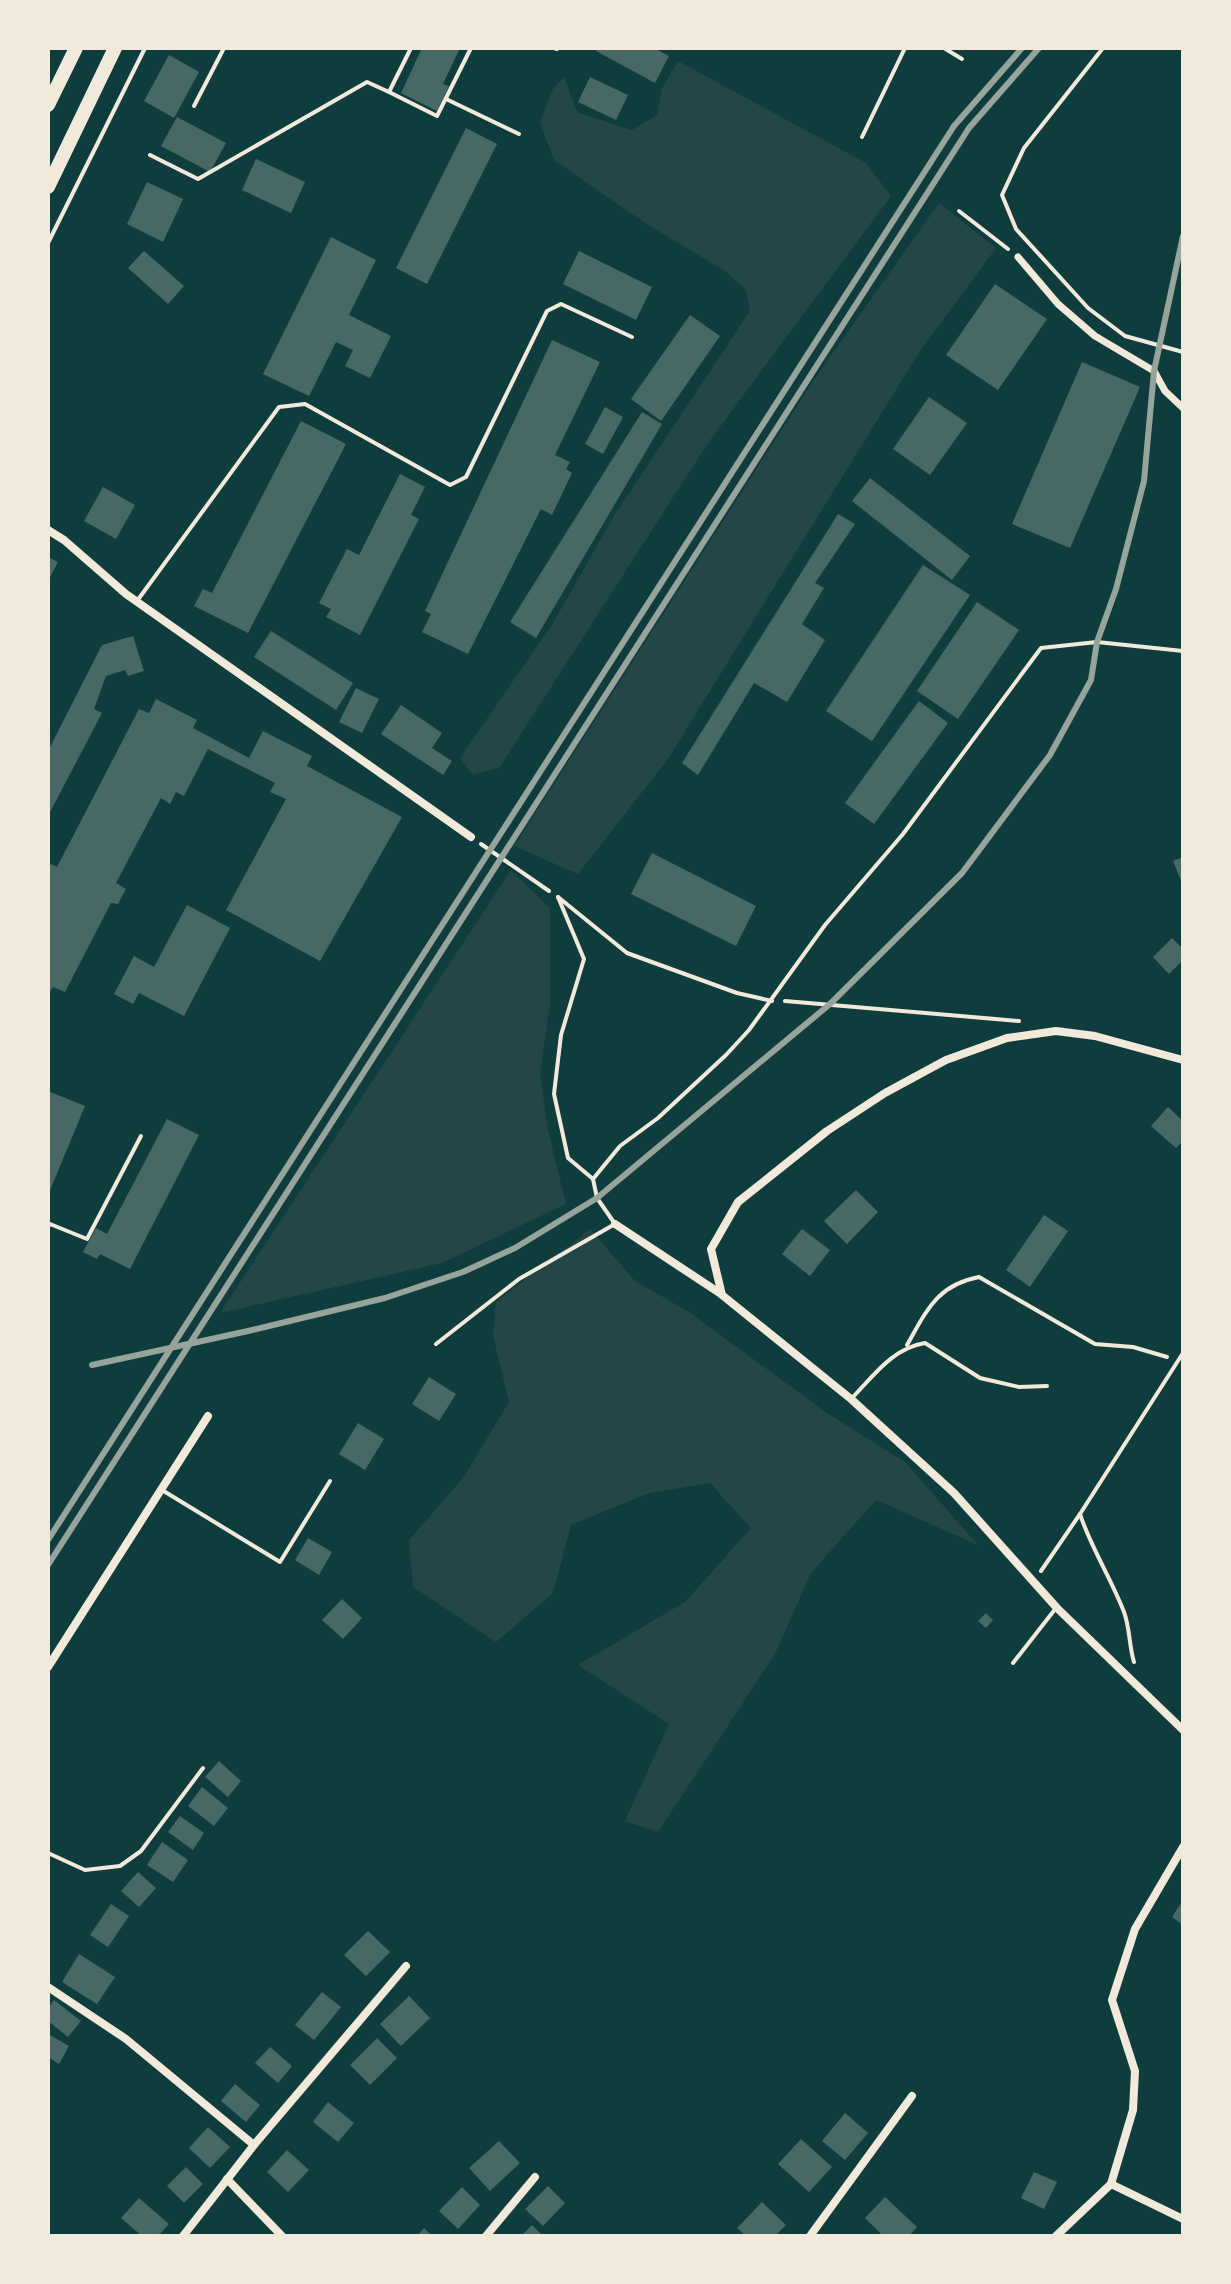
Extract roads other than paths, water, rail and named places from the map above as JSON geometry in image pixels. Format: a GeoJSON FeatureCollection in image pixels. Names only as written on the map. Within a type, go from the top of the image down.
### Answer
{"type":"FeatureCollection","features":[{"type":"Feature","properties":{"kind":"main road"},"geometry":{"type":"LineString","coordinates":[[48,105],[76,48]]}},
{"type":"Feature","properties":{"kind":"main road"},"geometry":{"type":"LineString","coordinates":[[48,187],[115,48]]}},
{"type":"Feature","properties":{"kind":"street"},"geometry":{"type":"LineString","coordinates":[[1018,257],[1058,304],[1095,336],[1154,371],[1165,391],[1183,408]]}},
{"type":"Feature","properties":{"kind":"street"},"geometry":{"type":"LineString","coordinates":[[48,530],[137,601],[471,837]]}},
{"type":"Feature","properties":{"kind":"street"},"geometry":{"type":"LineString","coordinates":[[722,1295],[711,1249],[738,1202],[827,1131],[885,1093],[946,1060],[1007,1038],[1056,1031],[1095,1036],[1183,1060]]}},
{"type":"Feature","properties":{"kind":"street"},"geometry":{"type":"LineString","coordinates":[[615,1224],[722,1295],[851,1399],[954,1493],[1057,1608],[1183,1730]]}},
{"type":"Feature","properties":{"kind":"street"},"geometry":{"type":"LineString","coordinates":[[48,1667],[208,1416]]}},
{"type":"Feature","properties":{"kind":"street"},"geometry":{"type":"LineString","coordinates":[[1056,2236],[1111,2184],[1133,2110],[1135,2071],[1112,2000],[1135,1929],[1183,1847]]}},
{"type":"Feature","properties":{"kind":"street"},"geometry":{"type":"LineString","coordinates":[[183,2236],[254,2145],[406,1966]]}},
{"type":"Feature","properties":{"kind":"street"},"geometry":{"type":"LineString","coordinates":[[48,1987],[126,2039],[254,2145]]}},
{"type":"Feature","properties":{"kind":"street"},"geometry":{"type":"LineString","coordinates":[[810,2236],[912,2096]]}},
{"type":"Feature","properties":{"kind":"street"},"geometry":{"type":"LineString","coordinates":[[486,2236],[535,2177]]}},
{"type":"Feature","properties":{"kind":"street"},"geometry":{"type":"LineString","coordinates":[[227,2179],[282,2236]]}},
{"type":"Feature","properties":{"kind":"street"},"geometry":{"type":"LineString","coordinates":[[1111,2184],[1183,2219]]}},
{"type":"Feature","properties":{"kind":"lane"},"geometry":{"type":"LineString","coordinates":[[194,106],[224,48]]}},
{"type":"Feature","properties":{"kind":"lane"},"geometry":{"type":"LineString","coordinates":[[389,92],[411,48]]}},
{"type":"Feature","properties":{"kind":"lane"},"geometry":{"type":"LineString","coordinates":[[150,155],[198,179],[367,82],[437,116],[471,48]]}},
{"type":"Feature","properties":{"kind":"lane"},"geometry":{"type":"LineString","coordinates":[[1103,48],[1024,148],[1002,195],[1016,229],[1088,308],[1125,336],[1183,352]]}},
{"type":"Feature","properties":{"kind":"lane"},"geometry":{"type":"LineString","coordinates":[[446,99],[519,134]]}},
{"type":"Feature","properties":{"kind":"lane"},"geometry":{"type":"LineString","coordinates":[[137,601],[279,407],[305,404],[450,485],[466,477],[547,311],[561,304],[632,337]]}},
{"type":"Feature","properties":{"kind":"lane"},"geometry":{"type":"LineString","coordinates":[[593,1179],[620,1146],[658,1118],[726,1055],[772,1001],[825,925],[903,834],[1041,648],[1097,642],[1183,651]]}},
{"type":"Feature","properties":{"kind":"lane"},"geometry":{"type":"LineString","coordinates":[[436,1344],[519,1279],[615,1224],[597,1198],[593,1179],[568,1158],[554,1094],[561,1035],[584,959],[558,897],[627,953],[737,993],[772,1001]]}},
{"type":"Feature","properties":{"kind":"lane"},"geometry":{"type":"LineString","coordinates":[[48,1227],[50,1224],[87,1239],[141,1136]]}},
{"type":"Feature","properties":{"kind":"lane"},"geometry":{"type":"LineString","coordinates":[[851,1399],[907,1345],[936,1297],[959,1281],[979,1277],[1095,1344],[1133,1347],[1167,1357]]}},
{"type":"Feature","properties":{"kind":"lane"},"geometry":{"type":"LineString","coordinates":[[907,1345],[925,1343],[980,1378],[1019,1387],[1047,1386]]}},
{"type":"Feature","properties":{"kind":"lane"},"geometry":{"type":"LineString","coordinates":[[160,1489],[280,1562],[330,1481]]}},
{"type":"Feature","properties":{"kind":"lane"},"geometry":{"type":"LineString","coordinates":[[1013,1663],[1057,1608]]}},
{"type":"Feature","properties":{"kind":"lane"},"geometry":{"type":"LineString","coordinates":[[48,1853],[85,1870],[120,1866],[141,1851],[203,1768]]}},
{"type":"Feature","properties":{"kind":"railway"},"geometry":{"type":"LineString","coordinates":[[48,1540],[954,126],[1022,48]]}},
{"type":"Feature","properties":{"kind":"railway"},"geometry":{"type":"LineString","coordinates":[[48,1565],[969,128],[1039,48]]}},
{"type":"Feature","properties":{"kind":"railway"},"geometry":{"type":"LineString","coordinates":[[92,1365],[385,1298],[463,1272],[515,1248],[597,1198],[830,1004],[962,873],[1050,755],[1091,680],[1097,642],[1116,589],[1144,481],[1154,371],[1183,236]]}}]}
